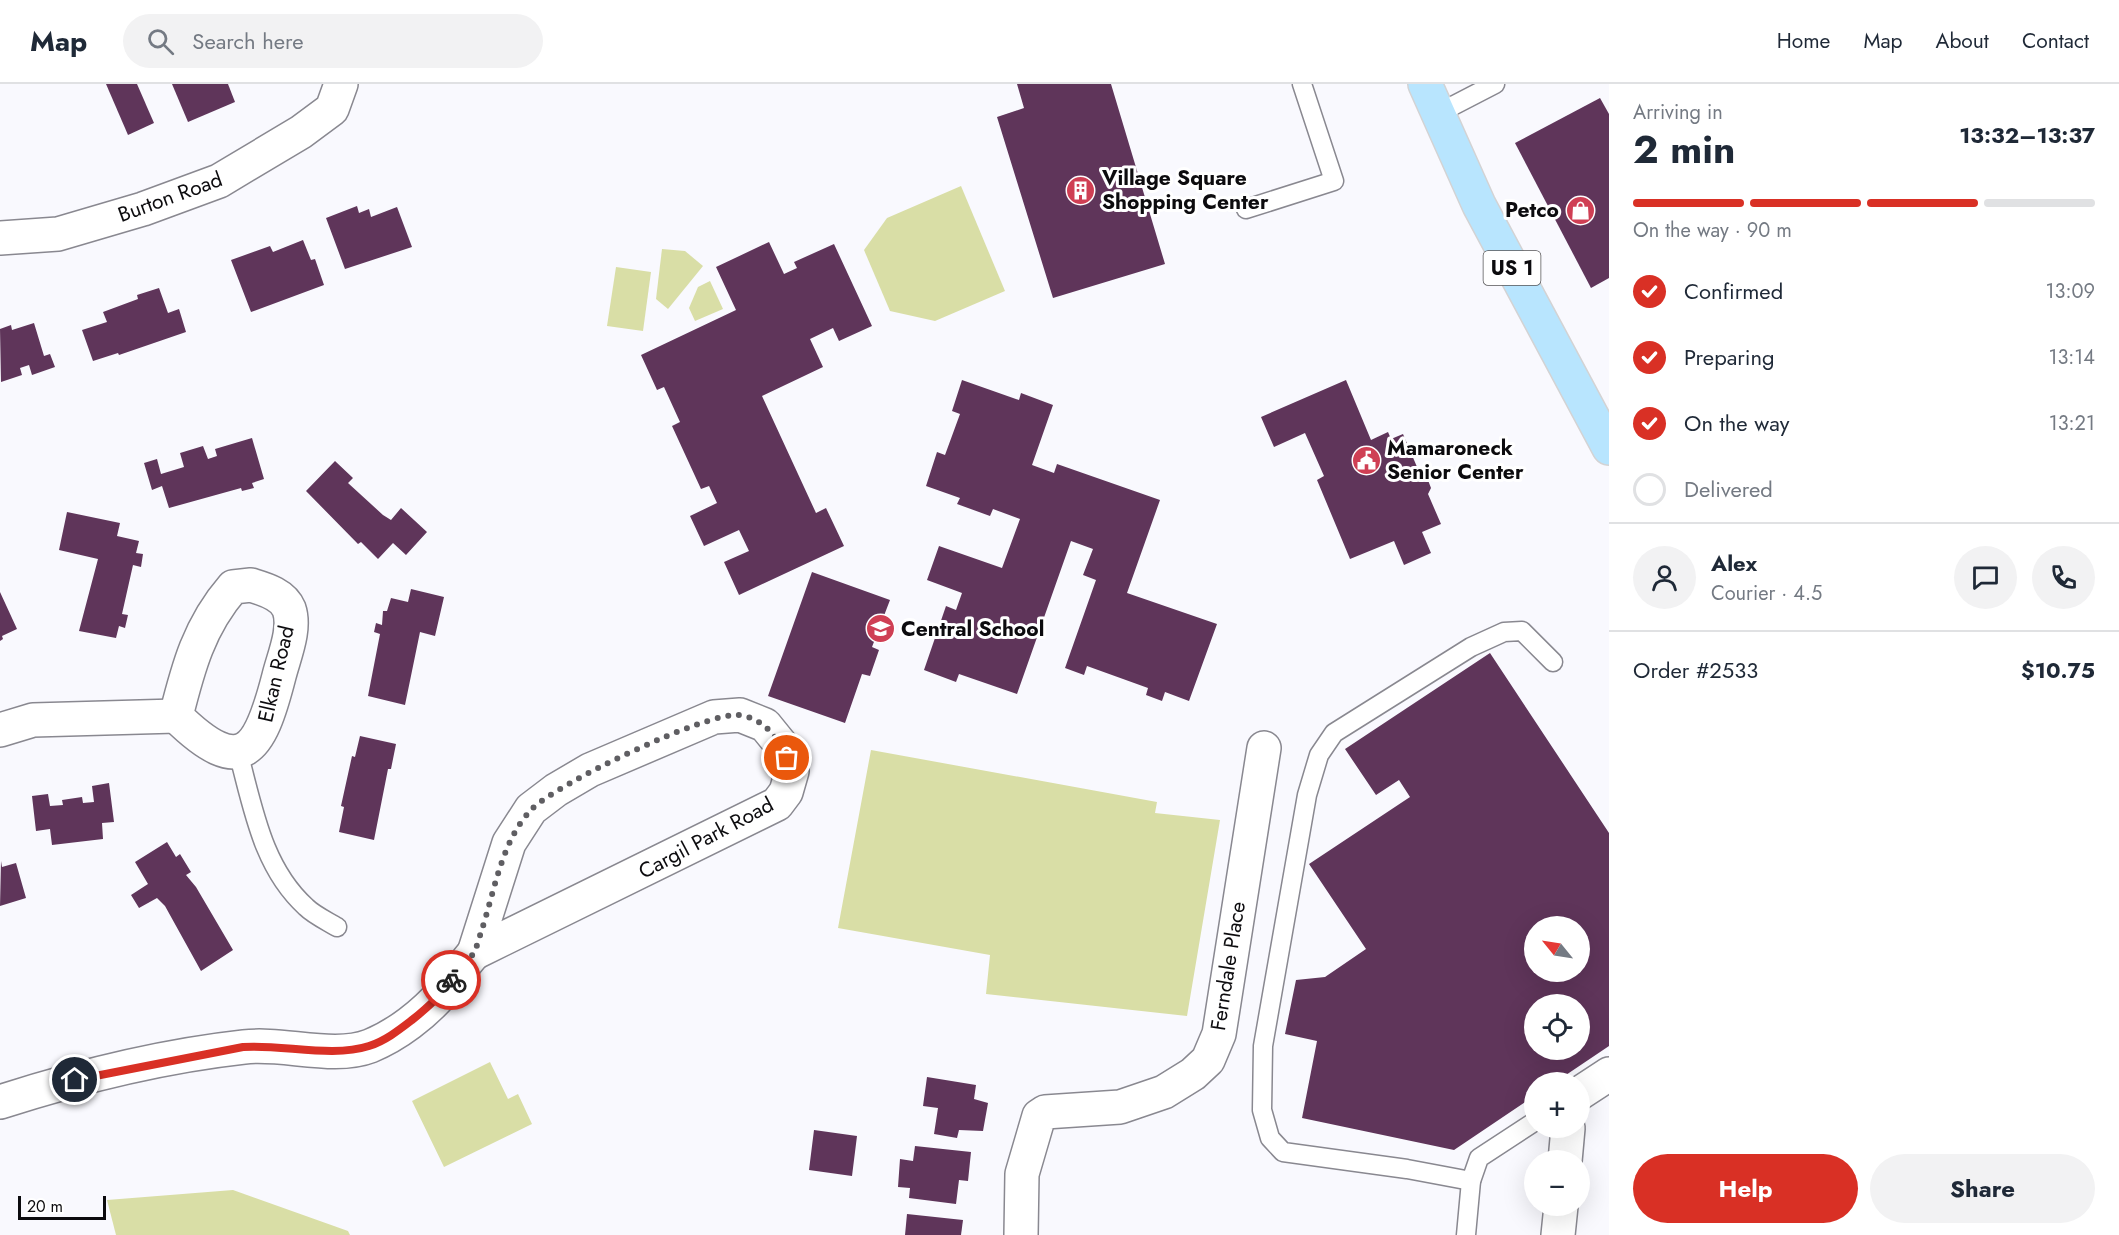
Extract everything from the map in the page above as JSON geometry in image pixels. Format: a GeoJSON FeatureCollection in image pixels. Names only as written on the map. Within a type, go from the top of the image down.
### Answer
{"type":"FeatureCollection","features":[{"type":"Feature","properties":{"kind":"main road","name":"US 1"},"geometry":{"type":"LineString","coordinates":[[1425,84],[1479,205],[1609,448]]}},
{"type":"Feature","properties":{"kind":"street","name":"Burton Road"},"geometry":{"type":"LineString","coordinates":[[0,238],[58,234],[143,209],[219,181],[301,132],[332,108],[341,84]]}},
{"type":"Feature","properties":{"kind":"street","name":"Elkan Road"},"geometry":{"type":"LineString","coordinates":[[176,716],[189,665],[214,609],[233,588],[251,585],[276,594],[289,608],[291,630],[262,732],[248,749],[238,752]]}},
{"type":"Feature","properties":{"kind":"street","name":"Cargil Park Road"},"geometry":{"type":"LineString","coordinates":[[0,1102],[98,1074],[243,1047],[270,1045],[312,1050],[368,1047],[393,1035],[426,1009],[444,991],[474,953],[509,843],[531,809],[556,790],[590,770],[714,717],[740,715],[765,725],[782,746],[792,771],[786,792],[777,804],[474,953]]}},
{"type":"Feature","properties":{"kind":"street"},"geometry":{"type":"LineString","coordinates":[[0,730],[33,720],[176,716],[193,733],[220,750],[238,752]]}},
{"type":"Feature","properties":{"kind":"street","name":"Ferndale Place"},"geometry":{"type":"LineString","coordinates":[[1021,1235],[1022,1173],[1039,1116],[1046,1112],[1120,1107],[1162,1093],[1193,1074],[1208,1060],[1219,1034],[1264,748]]}},
{"type":"Feature","properties":{"kind":"street"},"geometry":{"type":"LineString","coordinates":[[1590,1086],[1609,1074]]}},
{"type":"Feature","properties":{"kind":"street"},"geometry":{"type":"LineString","coordinates":[[1558,1235],[1560,1216]]}},
{"type":"Feature","properties":{"kind":"lane"},"geometry":{"type":"LineString","coordinates":[[1246,209],[1334,181],[1302,84]]}},
{"type":"Feature","properties":{"kind":"lane"},"geometry":{"type":"LineString","coordinates":[[1437,114],[1495,84]]}},
{"type":"Feature","properties":{"kind":"lane"},"geometry":{"type":"LineString","coordinates":[[1471,1181],[1407,1169],[1283,1152],[1270,1137],[1262,1110],[1263,1046],[1307,795],[1319,755],[1334,733],[1471,647],[1504,632],[1522,632],[1553,662]]}},
{"type":"Feature","properties":{"kind":"lane"},"geometry":{"type":"LineString","coordinates":[[238,752],[260,837],[277,872],[306,908],[337,927]]}},
{"type":"Feature","properties":{"kind":"lane"},"geometry":{"type":"LineString","coordinates":[[1466,1235],[1471,1181],[1479,1158],[1524,1129]]}},
{"type":"Feature","properties":{"kind":"green space"},"geometry":{"type":"Polygon","coordinates":[[[961,186],[1005,291],[935,321],[890,311],[864,250],[887,218],[961,186]]]}},
{"type":"Feature","properties":{"kind":"green space"},"geometry":{"type":"Polygon","coordinates":[[[662,249],[685,251],[703,266],[668,309],[656,299],[662,249]]]}},
{"type":"Feature","properties":{"kind":"green space"},"geometry":{"type":"Polygon","coordinates":[[[616,267],[651,272],[643,331],[607,326],[616,267]]]}},
{"type":"Feature","properties":{"kind":"green space"},"geometry":{"type":"Polygon","coordinates":[[[710,281],[723,309],[695,321],[689,308],[698,287],[710,281]]]}},
{"type":"Feature","properties":{"kind":"green space"},"geometry":{"type":"Polygon","coordinates":[[[871,750],[1157,802],[1155,813],[1220,820],[1187,1016],[986,994],[990,955],[838,928],[871,750]]]}},
{"type":"Feature","properties":{"kind":"green space"},"geometry":{"type":"Polygon","coordinates":[[[490,1062],[508,1099],[518,1094],[532,1124],[444,1167],[412,1101],[490,1062]]]}},
{"type":"Feature","properties":{"kind":"green space"},"geometry":{"type":"Polygon","coordinates":[[[233,1190],[348,1231],[350,1235],[116,1235],[107,1200],[233,1190]]]}},
{"type":"Feature","properties":{"kind":"building"},"geometry":{"type":"Polygon","coordinates":[[[106,84],[137,84],[154,123],[128,135],[106,84]]]}},
{"type":"Feature","properties":{"kind":"building"},"geometry":{"type":"Polygon","coordinates":[[[172,84],[228,84],[235,102],[188,122],[172,84]]]}},
{"type":"Feature","properties":{"kind":"building","name":"Village Square Shopping Center"},"geometry":{"type":"Polygon","coordinates":[[[1017,84],[1111,84],[1165,264],[1053,298],[997,117],[1024,108],[1017,84]]]}},
{"type":"Feature","properties":{"kind":"building","name":"Petco"},"geometry":{"type":"Polygon","coordinates":[[[1600,98],[1609,114],[1609,278],[1591,288],[1515,143],[1600,98]]]}},
{"type":"Feature","properties":{"kind":"building"},"geometry":{"type":"Polygon","coordinates":[[[357,206],[359,213],[369,209],[371,217],[397,207],[412,247],[345,269],[326,218],[357,206]]]}},
{"type":"Feature","properties":{"kind":"building"},"geometry":{"type":"Polygon","coordinates":[[[303,240],[311,260],[315,259],[324,285],[251,312],[231,260],[270,246],[273,252],[303,240]]]}},
{"type":"Feature","properties":{"kind":"building"},"geometry":{"type":"Polygon","coordinates":[[[769,242],[784,274],[797,268],[794,262],[834,244],[872,326],[839,341],[833,328],[810,339],[823,367],[762,396],[816,513],[826,508],[844,546],[739,595],[724,562],[749,551],[739,530],[704,546],[690,516],[717,503],[709,486],[701,489],[672,426],[680,422],[664,387],[657,390],[641,355],[736,310],[716,267],[769,242]]]}},
{"type":"Feature","properties":{"kind":"building"},"geometry":{"type":"Polygon","coordinates":[[[159,288],[168,313],[179,309],[186,332],[119,355],[118,353],[93,361],[82,330],[107,322],[103,312],[138,299],[137,295],[159,288]]]}},
{"type":"Feature","properties":{"kind":"building"},"geometry":{"type":"Polygon","coordinates":[[[34,323],[44,356],[50,354],[55,367],[32,375],[29,365],[20,368],[22,375],[1,382],[0,329],[11,325],[12,330],[34,323]]]}},
{"type":"Feature","properties":{"kind":"building"},"geometry":{"type":"Polygon","coordinates":[[[962,380],[1019,400],[1021,393],[1053,405],[1032,465],[1054,473],[1057,464],[1160,500],[1127,593],[1217,624],[1189,701],[1165,692],[1162,701],[1146,695],[1148,688],[1087,666],[1084,675],[1065,668],[1096,580],[1083,575],[1093,549],[1071,541],[1017,694],[959,674],[956,682],[924,670],[946,606],[956,610],[962,593],[927,580],[939,546],[1002,568],[1020,519],[993,509],[990,516],[957,504],[960,498],[926,486],[937,452],[945,455],[960,414],[952,411],[962,380]]]}},
{"type":"Feature","properties":{"kind":"building","name":"Mamaroneck Senior Center"},"geometry":{"type":"Polygon","coordinates":[[[1346,380],[1371,440],[1388,432],[1391,439],[1403,434],[1420,474],[1426,475],[1431,488],[1428,494],[1441,524],[1422,532],[1431,553],[1404,565],[1394,541],[1350,559],[1317,480],[1324,476],[1305,433],[1274,447],[1261,417],[1346,380]]]}},
{"type":"Feature","properties":{"kind":"building"},"geometry":{"type":"Polygon","coordinates":[[[252,438],[264,479],[252,483],[254,488],[242,491],[241,488],[169,508],[162,486],[152,490],[144,463],[157,459],[161,474],[184,467],[180,453],[203,446],[208,459],[217,456],[215,449],[252,438]]]}},
{"type":"Feature","properties":{"kind":"building"},"geometry":{"type":"Polygon","coordinates":[[[335,461],[353,478],[348,483],[383,515],[391,520],[401,508],[427,532],[406,555],[393,543],[378,559],[361,542],[358,544],[306,491],[335,461]]]}},
{"type":"Feature","properties":{"kind":"building"},"geometry":{"type":"Polygon","coordinates":[[[67,512],[120,523],[117,536],[139,541],[136,553],[143,554],[141,567],[133,565],[122,614],[128,615],[125,628],[119,626],[116,638],[79,631],[98,559],[59,550],[67,512]]]}},
{"type":"Feature","properties":{"kind":"building"},"geometry":{"type":"Polygon","coordinates":[[[812,572],[890,600],[872,647],[879,650],[870,676],[862,674],[845,723],[768,696],[812,572]]]}},
{"type":"Feature","properties":{"kind":"building"},"geometry":{"type":"Polygon","coordinates":[[[411,589],[444,597],[435,636],[420,632],[405,705],[368,696],[380,634],[374,632],[376,623],[382,625],[383,611],[387,611],[391,598],[408,602],[411,589]]]}},
{"type":"Feature","properties":{"kind":"building"},"geometry":{"type":"Polygon","coordinates":[[[0,592],[17,629],[2,636],[3,639],[0,641],[0,592]]]}},
{"type":"Feature","properties":{"kind":"building"},"geometry":{"type":"Polygon","coordinates":[[[1490,653],[1609,833],[1609,1046],[1590,1059],[1590,994],[1524,994],[1524,1060],[1588,1060],[1570,1072],[1524,1072],[1524,1103],[1454,1150],[1302,1118],[1317,1041],[1285,1034],[1296,980],[1325,977],[1366,949],[1309,864],[1410,797],[1399,780],[1376,795],[1345,749],[1490,653]]]}},
{"type":"Feature","properties":{"kind":"building"},"geometry":{"type":"Polygon","coordinates":[[[360,736],[396,744],[391,769],[388,769],[374,840],[339,832],[344,807],[341,806],[352,756],[355,757],[360,736]]]}},
{"type":"Feature","properties":{"kind":"building"},"geometry":{"type":"Polygon","coordinates":[[[109,783],[114,822],[102,823],[103,839],[52,845],[50,829],[36,831],[32,796],[48,794],[50,806],[63,805],[62,800],[82,797],[83,803],[94,802],[92,786],[109,783]]]}},
{"type":"Feature","properties":{"kind":"building"},"geometry":{"type":"Polygon","coordinates":[[[167,842],[176,857],[180,854],[191,872],[186,875],[196,887],[233,950],[201,971],[165,906],[157,898],[139,908],[131,895],[148,884],[135,862],[167,842]]]}},
{"type":"Feature","properties":{"kind":"building"},"geometry":{"type":"Polygon","coordinates":[[[1,861],[2,867],[16,863],[26,898],[0,906],[1,861]]]}},
{"type":"Feature","properties":{"kind":"building"},"geometry":{"type":"Polygon","coordinates":[[[927,1077],[976,1085],[974,1099],[988,1103],[983,1131],[959,1130],[957,1138],[934,1134],[938,1108],[923,1106],[927,1077]]]}},
{"type":"Feature","properties":{"kind":"building"},"geometry":{"type":"Polygon","coordinates":[[[814,1130],[857,1136],[852,1176],[809,1170],[814,1130]]]}},
{"type":"Feature","properties":{"kind":"building"},"geometry":{"type":"Polygon","coordinates":[[[915,1146],[971,1152],[968,1181],[959,1180],[956,1204],[909,1198],[910,1188],[898,1187],[900,1159],[913,1161],[915,1146]]]}},
{"type":"Feature","properties":{"kind":"building"},"geometry":{"type":"Polygon","coordinates":[[[907,1214],[963,1220],[961,1235],[905,1235],[907,1214]]]}},
{"type":"Feature","properties":{"kind":"way so far"},"geometry":{"type":"LineString","coordinates":[[451,980],[474,953],[509,843],[531,809],[556,790],[590,770],[714,717],[740,715],[765,725],[782,746],[787,758]]}},
{"type":"Feature","properties":{"kind":"place","name":"Village Square Shopping Center"},"geometry":{"type":"Point","coordinates":[1081,190]}},
{"type":"Feature","properties":{"kind":"place","name":"Petco"},"geometry":{"type":"Point","coordinates":[1580,210]}},
{"type":"Feature","properties":{"kind":"place","name":"Mamaroneck Senior Center"},"geometry":{"type":"Point","coordinates":[1366,460]}},
{"type":"Feature","properties":{"kind":"place","name":"Central School"},"geometry":{"type":"Point","coordinates":[880,629]}},
{"type":"Feature","properties":{"kind":"route"},"geometry":{"type":"LineString","coordinates":[[75,1080],[243,1047],[270,1045],[312,1050],[342,1050],[368,1047],[393,1035],[426,1009],[444,991],[451,980]]}}]}
